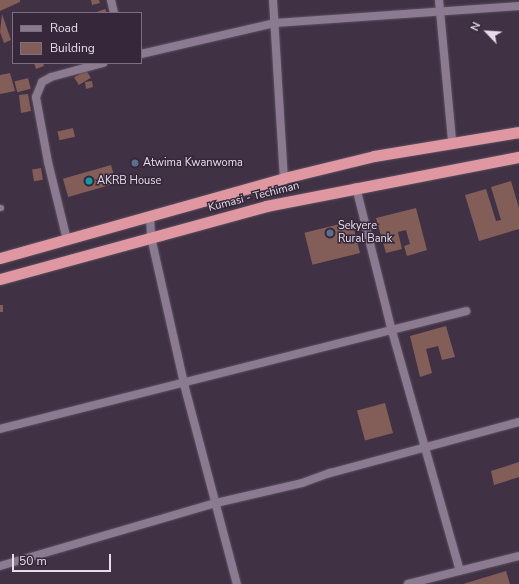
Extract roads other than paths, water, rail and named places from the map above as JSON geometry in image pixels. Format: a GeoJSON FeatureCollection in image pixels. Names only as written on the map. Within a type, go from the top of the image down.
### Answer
{"type":"FeatureCollection","features":[{"type":"Feature","properties":{"kind":"highway"},"geometry":{"type":"LineString","coordinates":[[0,258],[284,178],[374,156],[519,132]]}},
{"type":"Feature","properties":{"kind":"highway","name":"Kumasi - Techiman"},"geometry":{"type":"LineString","coordinates":[[0,279],[266,206],[356,187],[519,157]]}},
{"type":"Feature","properties":{"kind":"street"},"geometry":{"type":"LineString","coordinates":[[111,0],[114,12]]}},
{"type":"Feature","properties":{"kind":"street"},"geometry":{"type":"LineString","coordinates":[[273,0],[284,178]]}},
{"type":"Feature","properties":{"kind":"street"},"geometry":{"type":"LineString","coordinates":[[439,0],[452,142]]}},
{"type":"Feature","properties":{"kind":"street"},"geometry":{"type":"LineString","coordinates":[[142,54],[274,24],[519,6]]}},
{"type":"Feature","properties":{"kind":"street"},"geometry":{"type":"LineString","coordinates":[[67,240],[48,162],[36,97],[42,82],[51,77],[99,64]]}},
{"type":"Feature","properties":{"kind":"street"},"geometry":{"type":"LineString","coordinates":[[356,187],[392,331],[460,571]]}},
{"type":"Feature","properties":{"kind":"street"},"geometry":{"type":"LineString","coordinates":[[150,216],[150,237],[184,384],[237,584]]}},
{"type":"Feature","properties":{"kind":"street"},"geometry":{"type":"LineString","coordinates":[[0,430],[466,311]]}},
{"type":"Feature","properties":{"kind":"street"},"geometry":{"type":"LineString","coordinates":[[0,566],[216,503],[302,483],[330,473],[519,422]]}},
{"type":"Feature","properties":{"kind":"street"},"geometry":{"type":"LineString","coordinates":[[408,584],[519,556]]}},
{"type":"Feature","properties":{"kind":"place","name":"Atwima Kwanwoma"},"geometry":{"type":"Point","coordinates":[135,163]}},
{"type":"Feature","properties":{"kind":"place","name":"AKRB House"},"geometry":{"type":"Point","coordinates":[89,181]}},
{"type":"Feature","properties":{"kind":"place","name":"Sekyere Rural Bank"},"geometry":{"type":"Point","coordinates":[330,233]}}]}
